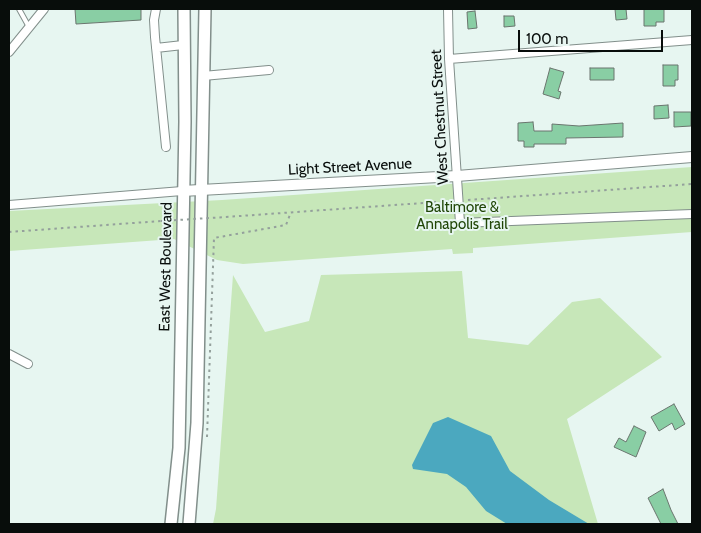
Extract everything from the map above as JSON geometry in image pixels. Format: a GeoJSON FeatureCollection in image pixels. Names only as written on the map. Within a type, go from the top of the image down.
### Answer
{"type":"FeatureCollection","features":[{"type":"Feature","properties":{"kind":"main road","name":"East West Boulevard"},"geometry":{"type":"LineString","coordinates":[[171,524],[179,448],[182,191],[185,122],[184,9]]}},
{"type":"Feature","properties":{"kind":"main road"},"geometry":{"type":"LineString","coordinates":[[189,524],[198,422],[205,9]]}},
{"type":"Feature","properties":{"kind":"street"},"geometry":{"type":"LineString","coordinates":[[9,52],[44,9]]}},
{"type":"Feature","properties":{"kind":"street"},"geometry":{"type":"LineString","coordinates":[[156,9],[154,20],[156,48],[166,147]]}},
{"type":"Feature","properties":{"kind":"street","name":"West Chestnut Street"},"geometry":{"type":"LineString","coordinates":[[448,9],[449,59],[460,223],[692,214]]}},
{"type":"Feature","properties":{"kind":"street"},"geometry":{"type":"LineString","coordinates":[[449,59],[692,40]]}},
{"type":"Feature","properties":{"kind":"street"},"geometry":{"type":"LineString","coordinates":[[156,48],[183,45]]}},
{"type":"Feature","properties":{"kind":"street"},"geometry":{"type":"LineString","coordinates":[[203,76],[269,70]]}},
{"type":"Feature","properties":{"kind":"street","name":"Light Street Avenue"},"geometry":{"type":"LineString","coordinates":[[9,205],[182,191],[457,176],[692,157]]}},
{"type":"Feature","properties":{"kind":"street"},"geometry":{"type":"LineString","coordinates":[[9,354],[28,364]]}},
{"type":"Feature","properties":{"kind":"lane"},"geometry":{"type":"LineString","coordinates":[[19,9],[29,27]]}},
{"type":"Feature","properties":{"kind":"path"},"geometry":{"type":"LineString","coordinates":[[214,238],[286,225],[291,212]]}},
{"type":"Feature","properties":{"kind":"path"},"geometry":{"type":"LineString","coordinates":[[9,232],[226,217]]}},
{"type":"Feature","properties":{"kind":"green space","name":"Baltimore & Annapolis Trail"},"geometry":{"type":"Polygon","coordinates":[[[692,167],[692,232],[473,248],[473,253],[453,254],[452,249],[243,264],[217,260],[174,239],[9,251],[9,211],[222,200],[692,167]]]}},
{"type":"Feature","properties":{"kind":"green space"},"geometry":{"type":"Polygon","coordinates":[[[462,271],[468,338],[528,345],[572,302],[600,298],[662,357],[567,419],[598,524],[213,524],[216,509],[233,275],[265,332],[309,321],[321,275],[462,271]]]}},
{"type":"Feature","properties":{"kind":"water"},"geometry":{"type":"Polygon","coordinates":[[[448,417],[491,436],[510,471],[549,500],[589,524],[507,524],[486,511],[466,487],[447,474],[413,469],[412,465],[433,423],[448,417]]]}},
{"type":"Feature","properties":{"kind":"building"},"geometry":{"type":"Polygon","coordinates":[[[75,9],[141,9],[141,20],[76,24],[75,9]]]}},
{"type":"Feature","properties":{"kind":"building"},"geometry":{"type":"Polygon","coordinates":[[[615,9],[626,9],[627,19],[616,20],[615,9]]]}},
{"type":"Feature","properties":{"kind":"building"},"geometry":{"type":"Polygon","coordinates":[[[644,9],[664,9],[664,22],[656,22],[656,26],[644,26],[644,9]]]}},
{"type":"Feature","properties":{"kind":"building"},"geometry":{"type":"Polygon","coordinates":[[[475,11],[477,28],[468,29],[467,12],[475,11]]]}},
{"type":"Feature","properties":{"kind":"building"},"geometry":{"type":"Polygon","coordinates":[[[504,16],[514,16],[515,26],[504,27],[504,16]]]}},
{"type":"Feature","properties":{"kind":"building"},"geometry":{"type":"Polygon","coordinates":[[[663,65],[678,65],[678,80],[675,80],[675,86],[663,86],[663,65]]]}},
{"type":"Feature","properties":{"kind":"building"},"geometry":{"type":"Polygon","coordinates":[[[550,68],[564,72],[558,91],[561,92],[559,99],[543,94],[550,68]]]}},
{"type":"Feature","properties":{"kind":"building"},"geometry":{"type":"Polygon","coordinates":[[[590,68],[614,68],[614,80],[590,80],[590,68]]]}},
{"type":"Feature","properties":{"kind":"building"},"geometry":{"type":"Polygon","coordinates":[[[668,105],[669,118],[654,119],[654,106],[668,105]]]}},
{"type":"Feature","properties":{"kind":"building"},"geometry":{"type":"Polygon","coordinates":[[[674,112],[691,112],[691,126],[674,127],[674,112]]]}},
{"type":"Feature","properties":{"kind":"building"},"geometry":{"type":"Polygon","coordinates":[[[533,122],[534,131],[552,131],[552,124],[579,126],[623,123],[623,137],[566,138],[566,144],[534,144],[534,147],[524,147],[524,141],[518,141],[518,123],[533,122]]]}},
{"type":"Feature","properties":{"kind":"building"},"geometry":{"type":"Polygon","coordinates":[[[674,404],[685,424],[675,430],[672,423],[659,431],[651,417],[674,404]]]}},
{"type":"Feature","properties":{"kind":"building"},"geometry":{"type":"Polygon","coordinates":[[[634,426],[646,432],[636,457],[614,447],[619,438],[626,442],[634,426]]]}},
{"type":"Feature","properties":{"kind":"building"},"geometry":{"type":"Polygon","coordinates":[[[663,489],[678,524],[661,524],[648,498],[663,489]]]}}]}
